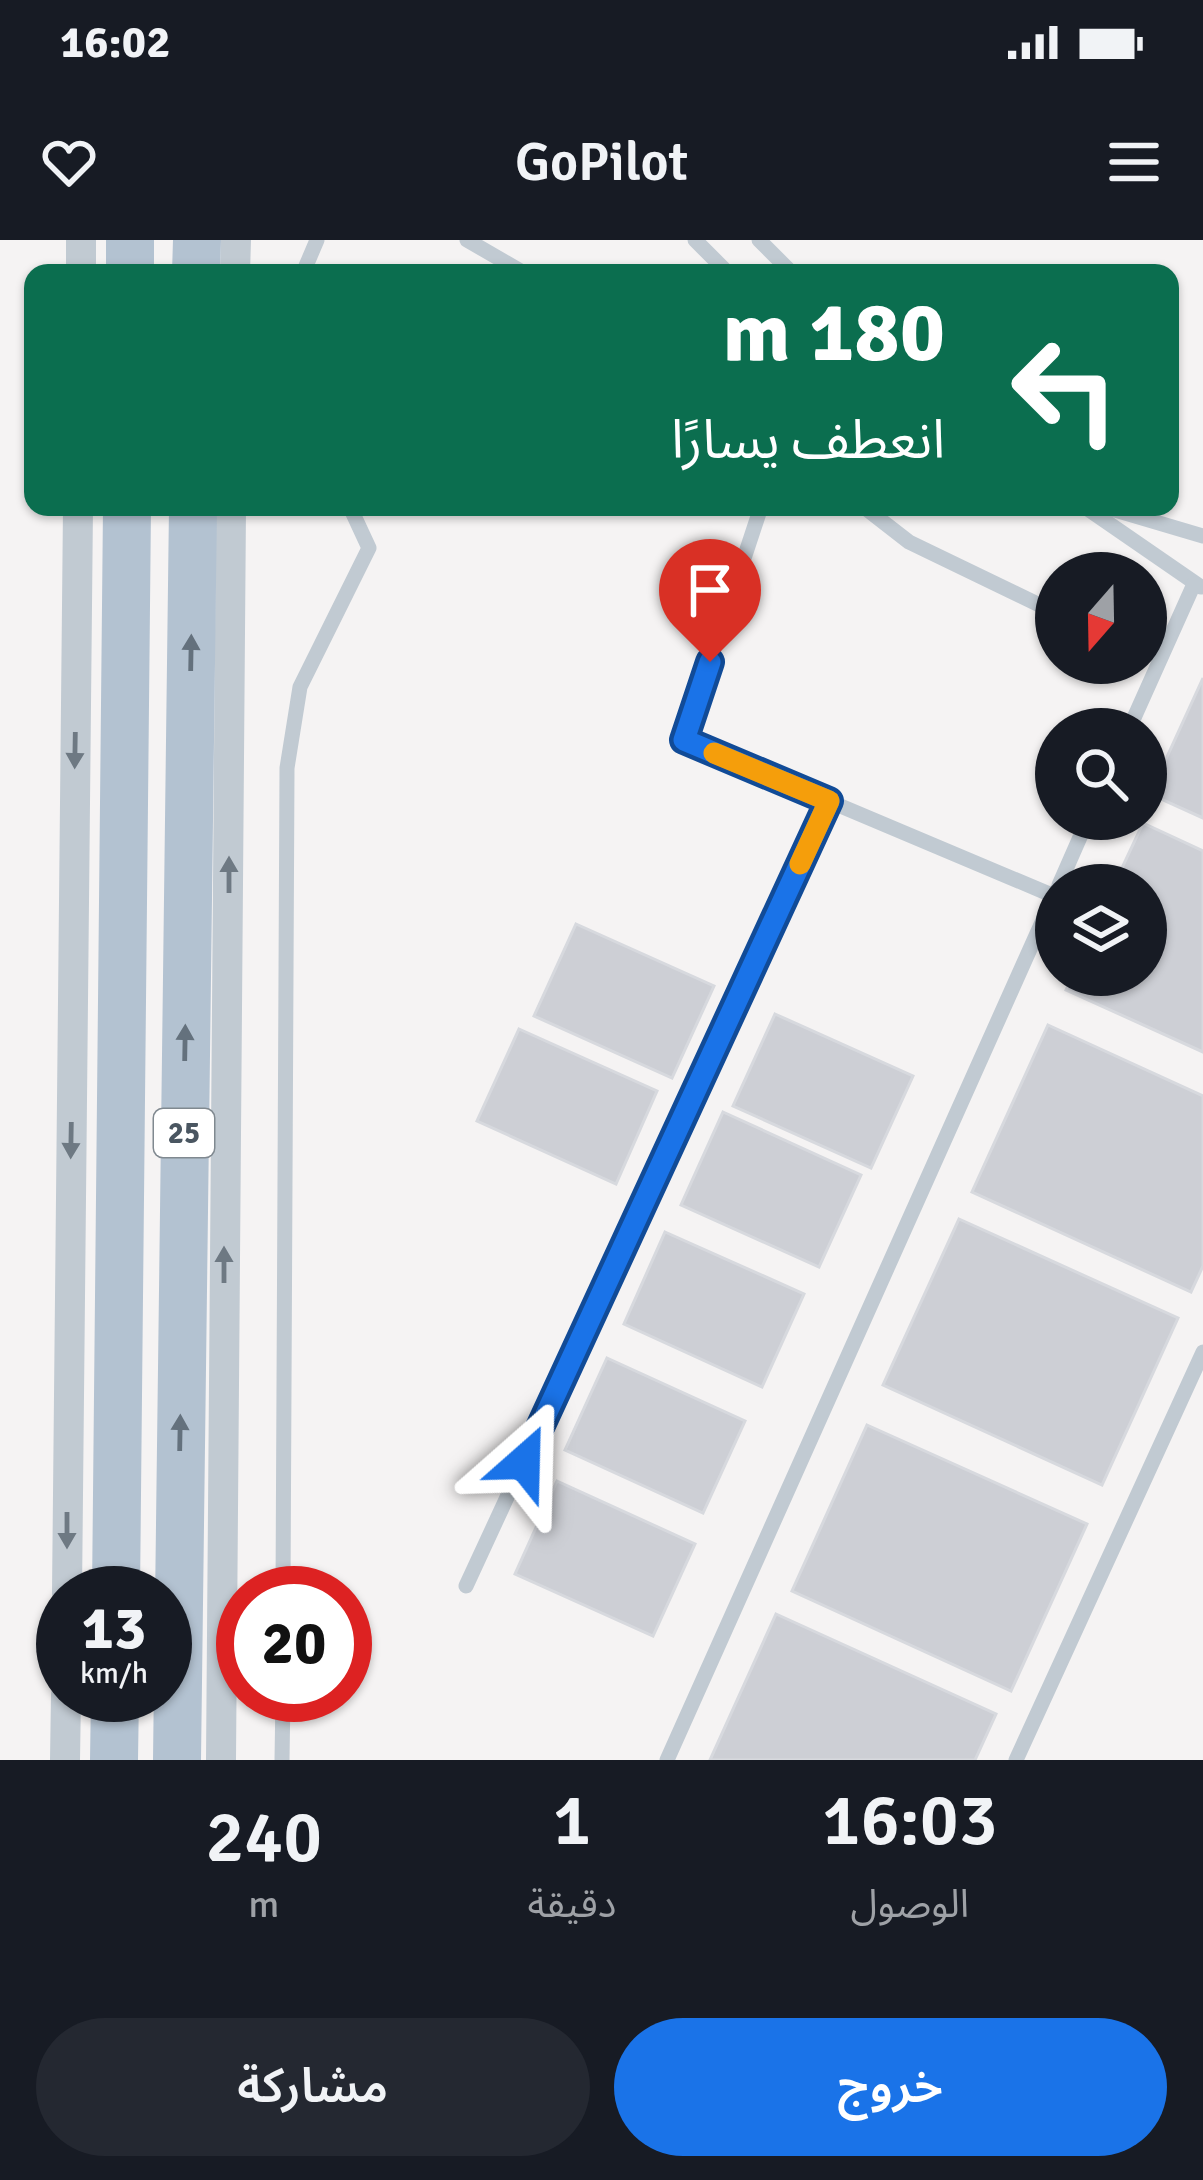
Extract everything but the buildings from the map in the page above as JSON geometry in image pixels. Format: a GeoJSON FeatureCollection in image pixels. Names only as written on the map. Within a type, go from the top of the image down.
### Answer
{"type":"FeatureCollection","features":[{"type":"Feature","properties":{"kind":"main road","name":"25"},"geometry":{"type":"LineString","coordinates":[[116,1566],[127,516]]}},
{"type":"Feature","properties":{"kind":"main road","name":"25"},"geometry":{"type":"LineString","coordinates":[[177,1760],[193,516]]}},
{"type":"Feature","properties":{"kind":"main road"},"geometry":{"type":"LineString","coordinates":[[117,1523],[179,1525]]}},
{"type":"Feature","properties":{"kind":"main road"},"geometry":{"type":"LineString","coordinates":[[114,1760],[115,1722]]}},
{"type":"Feature","properties":{"kind":"street"},"geometry":{"type":"LineString","coordinates":[[67,1566],[78,516]]}},
{"type":"Feature","properties":{"kind":"street"},"geometry":{"type":"LineString","coordinates":[[220,1760],[231,516]]}},
{"type":"Feature","properties":{"kind":"street"},"geometry":{"type":"LineString","coordinates":[[65,1760],[66,1722]]}},
{"type":"Feature","properties":{"kind":"lane"},"geometry":{"type":"LineString","coordinates":[[467,240],[508,264]]}},
{"type":"Feature","properties":{"kind":"lane"},"geometry":{"type":"LineString","coordinates":[[695,240],[719,264]]}},
{"type":"Feature","properties":{"kind":"lane"},"geometry":{"type":"LineString","coordinates":[[759,240],[783,264]]}},
{"type":"Feature","properties":{"kind":"lane"},"geometry":{"type":"LineString","coordinates":[[283,1566],[287,768],[300,687],[368,548],[354,516]]}},
{"type":"Feature","properties":{"kind":"lane"},"geometry":{"type":"LineString","coordinates":[[758,516],[684,740],[1035,883]]}},
{"type":"Feature","properties":{"kind":"lane"},"geometry":{"type":"LineString","coordinates":[[875,516],[908,542],[1035,603]]}},
{"type":"Feature","properties":{"kind":"lane"},"geometry":{"type":"LineString","coordinates":[[1098,516],[1198,586],[1167,635]]}},
{"type":"Feature","properties":{"kind":"lane"},"geometry":{"type":"LineString","coordinates":[[1135,516],[1203,536]]}},
{"type":"Feature","properties":{"kind":"lane"},"geometry":{"type":"LineString","coordinates":[[466,1586],[829,801]]}},
{"type":"Feature","properties":{"kind":"lane"},"geometry":{"type":"LineString","coordinates":[[667,1760],[1035,938]]}},
{"type":"Feature","properties":{"kind":"lane"},"geometry":{"type":"LineString","coordinates":[[1016,1760],[1203,1352]]}},
{"type":"Feature","properties":{"kind":"lane"},"geometry":{"type":"LineString","coordinates":[[283,1722],[283,1760]]}},
{"type":"Feature","properties":{"kind":"slow traffic"},"geometry":{"type":"LineString","coordinates":[[714,753],[829,801],[800,864]]}},
{"type":"Feature","properties":{"kind":"route"},"geometry":{"type":"LineString","coordinates":[[524,1462],[829,801],[684,740],[710,662]]}}]}
